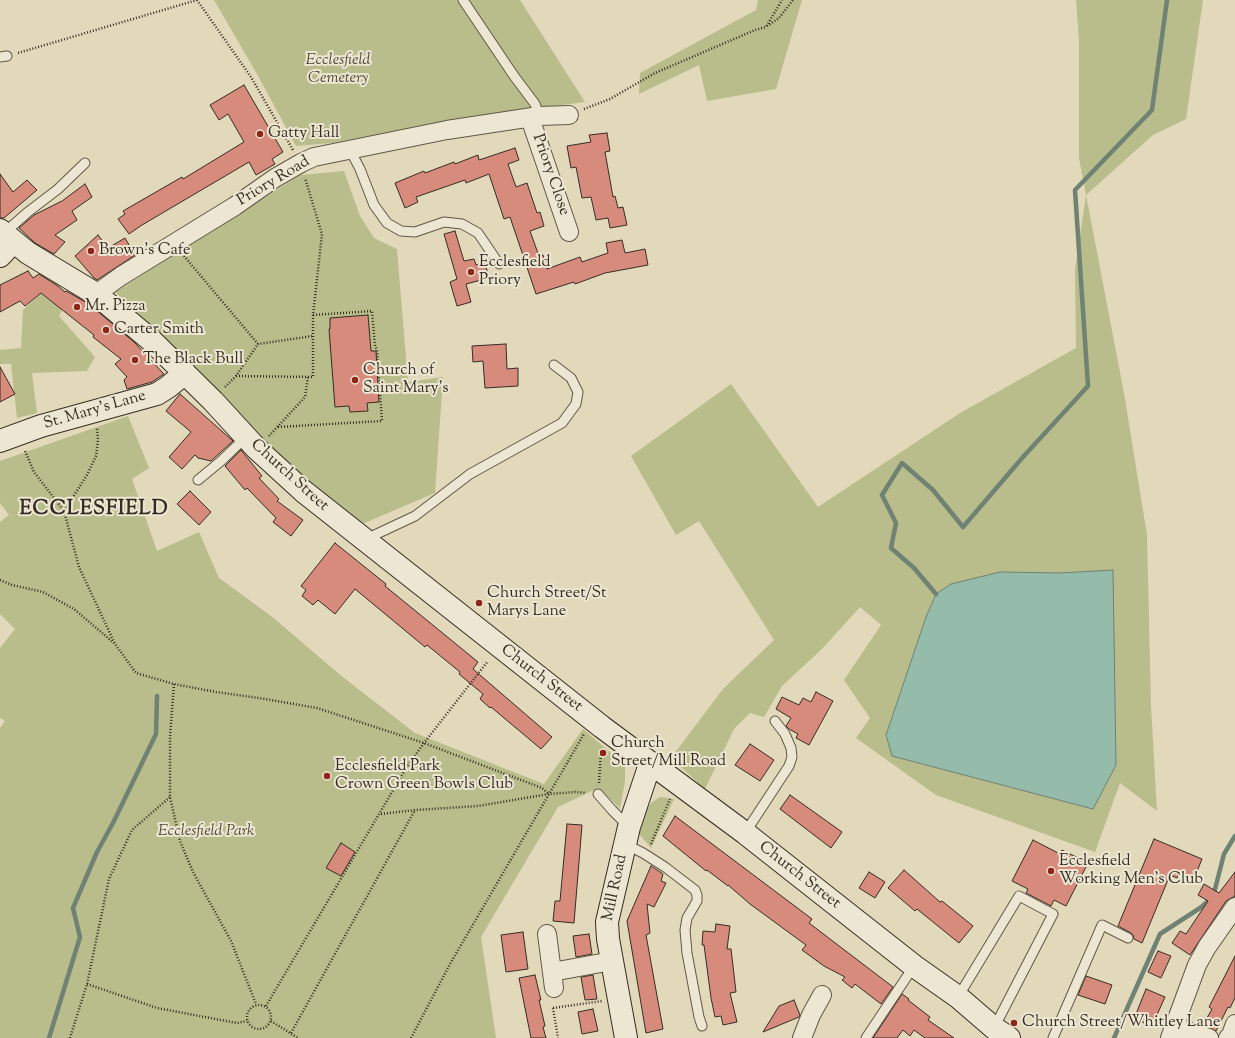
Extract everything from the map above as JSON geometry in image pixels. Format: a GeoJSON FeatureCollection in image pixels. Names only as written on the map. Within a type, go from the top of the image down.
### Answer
{"type":"FeatureCollection","features":[{"type":"Feature","properties":{"kind":"main road","name":"Church Street"},"geometry":{"type":"LineString","coordinates":[[4,241],[28,253],[96,294],[152,341],[186,373],[252,443],[303,491],[597,723],[650,764],[745,833],[914,966],[958,997],[1001,1033]]}},
{"type":"Feature","properties":{"kind":"main road","name":"St. Mary's Lane"},"geometry":{"type":"LineString","coordinates":[[0,441],[20,433],[95,410],[157,394],[186,373]]}},
{"type":"Feature","properties":{"kind":"main road","name":"Mill Road"},"geometry":{"type":"LineString","coordinates":[[626,1038],[608,939],[607,922],[627,835],[650,764]]}},
{"type":"Feature","properties":{"kind":"street","name":"Priory Road"},"geometry":{"type":"LineString","coordinates":[[96,294],[121,276],[235,206],[301,163],[314,157],[448,130],[535,117],[569,115]]}},
{"type":"Feature","properties":{"kind":"street","name":"Priory Close"},"geometry":{"type":"LineString","coordinates":[[535,117],[569,232]]}},
{"type":"Feature","properties":{"kind":"street"},"geometry":{"type":"LineString","coordinates":[[1209,1038],[1172,1033],[1197,965],[1207,947],[1235,907]]}},
{"type":"Feature","properties":{"kind":"street"},"geometry":{"type":"LineString","coordinates":[[547,934],[553,980],[612,961]]}},
{"type":"Feature","properties":{"kind":"street"},"geometry":{"type":"LineString","coordinates":[[802,1038],[811,1015],[822,995]]}},
{"type":"Feature","properties":{"kind":"street"},"geometry":{"type":"LineString","coordinates":[[1228,1038],[1231,1035],[1235,1024]]}},
{"type":"Feature","properties":{"kind":"lane"},"geometry":{"type":"LineString","coordinates":[[463,0],[514,76],[535,104],[535,117]]}},
{"type":"Feature","properties":{"kind":"lane"},"geometry":{"type":"LineString","coordinates":[[350,150],[374,205],[387,223],[401,231],[415,232],[444,222],[462,224],[478,233],[499,264]]}},
{"type":"Feature","properties":{"kind":"lane"},"geometry":{"type":"LineString","coordinates":[[4,241],[28,212],[58,189],[85,163]]}},
{"type":"Feature","properties":{"kind":"lane"},"geometry":{"type":"LineString","coordinates":[[364,540],[416,516],[470,474],[562,423],[576,404],[578,392],[571,378],[554,365]]}},
{"type":"Feature","properties":{"kind":"lane"},"geometry":{"type":"LineString","coordinates":[[198,480],[221,461],[252,443]]}},
{"type":"Feature","properties":{"kind":"lane"},"geometry":{"type":"LineString","coordinates":[[745,833],[789,766],[792,756],[791,748],[785,734],[775,720]]}},
{"type":"Feature","properties":{"kind":"lane"},"geometry":{"type":"LineString","coordinates":[[598,794],[612,810],[627,835],[646,854],[695,890],[697,901],[687,918],[685,930],[687,953],[702,1026]]}},
{"type":"Feature","properties":{"kind":"lane"},"geometry":{"type":"LineString","coordinates":[[958,997],[1019,896],[1053,914],[1001,1033]]}},
{"type":"Feature","properties":{"kind":"lane"},"geometry":{"type":"LineString","coordinates":[[1054,1038],[1102,925],[1128,938]]}},
{"type":"Feature","properties":{"kind":"lane"},"geometry":{"type":"LineString","coordinates":[[866,1038],[914,966]]}},
{"type":"Feature","properties":{"kind":"path"},"geometry":{"type":"LineString","coordinates":[[4,57],[197,0],[251,77],[301,163],[322,234],[313,315],[313,377],[236,376]]}},
{"type":"Feature","properties":{"kind":"path"},"geometry":{"type":"LineString","coordinates":[[766,27],[782,0]]}},
{"type":"Feature","properties":{"kind":"path"},"geometry":{"type":"LineString","coordinates":[[569,115],[610,98],[656,73],[755,30],[766,27],[779,18],[793,0]]}},
{"type":"Feature","properties":{"kind":"path"},"geometry":{"type":"LineString","coordinates":[[174,243],[258,344]]}},
{"type":"Feature","properties":{"kind":"path"},"geometry":{"type":"LineString","coordinates":[[278,427],[382,421],[377,350],[375,346],[372,311],[313,315]]}},
{"type":"Feature","properties":{"kind":"path"},"geometry":{"type":"LineString","coordinates":[[213,401],[236,376],[258,344],[313,336]]}},
{"type":"Feature","properties":{"kind":"path"},"geometry":{"type":"LineString","coordinates":[[252,443],[278,427],[305,397],[308,377]]}},
{"type":"Feature","properties":{"kind":"path"},"geometry":{"type":"LineString","coordinates":[[64,511],[87,475],[96,456],[98,440],[95,410]]}},
{"type":"Feature","properties":{"kind":"path"},"geometry":{"type":"LineString","coordinates":[[20,433],[23,447],[34,472],[64,511],[79,567],[115,644],[136,673],[174,684],[316,708],[424,743],[542,788],[549,794]]}},
{"type":"Feature","properties":{"kind":"path"},"geometry":{"type":"LineString","coordinates":[[0,580],[12,585],[44,592],[74,609],[115,644]]}},
{"type":"Feature","properties":{"kind":"path"},"geometry":{"type":"LineString","coordinates":[[266,1006],[405,770],[499,646]]}},
{"type":"Feature","properties":{"kind":"path"},"geometry":{"type":"LineString","coordinates":[[174,684],[170,737],[170,797],[180,841],[192,872],[231,941],[256,1004]]}},
{"type":"Feature","properties":{"kind":"path"},"geometry":{"type":"LineString","coordinates":[[380,814],[478,806],[549,794],[575,792],[598,794],[601,764],[597,723]]}},
{"type":"Feature","properties":{"kind":"path"},"geometry":{"type":"LineString","coordinates":[[411,1038],[450,964],[549,794],[597,723]]}},
{"type":"Feature","properties":{"kind":"path"},"geometry":{"type":"LineString","coordinates":[[646,854],[677,784]]}},
{"type":"Feature","properties":{"kind":"path"},"geometry":{"type":"LineString","coordinates":[[70,1038],[87,984],[108,880],[132,830],[170,797]]}},
{"type":"Feature","properties":{"kind":"path"},"geometry":{"type":"LineString","coordinates":[[291,1033],[415,810]]}},
{"type":"Feature","properties":{"kind":"path"},"geometry":{"type":"LineString","coordinates":[[553,980],[550,995],[558,1038]]}},
{"type":"Feature","properties":{"kind":"path"},"geometry":{"type":"LineString","coordinates":[[87,984],[157,1008],[237,1023],[247,1021]]}},
{"type":"Feature","properties":{"kind":"path"},"geometry":{"type":"LineString","coordinates":[[553,1008],[619,998]]}},
{"type":"Feature","properties":{"kind":"path"},"geometry":{"type":"LineString","coordinates":[[256,1004],[266,1006],[272,1015],[271,1022],[267,1026],[259,1029],[252,1027],[247,1021],[247,1013],[250,1008],[256,1004]]}},
{"type":"Feature","properties":{"kind":"path"},"geometry":{"type":"LineString","coordinates":[[271,1022],[298,1038]]}},
{"type":"Feature","properties":{"kind":"green space","name":"Ecclesfield Cemetery"},"geometry":{"type":"Polygon","coordinates":[[[214,0],[520,0],[585,102],[484,115],[331,143],[296,146],[257,74],[214,0]]]}},
{"type":"Feature","properties":{"kind":"green space"},"geometry":{"type":"Polygon","coordinates":[[[758,0],[802,0],[776,89],[707,101],[699,65],[639,94],[640,73],[756,10],[758,0]]]}},
{"type":"Feature","properties":{"kind":"green space"},"geometry":{"type":"Polygon","coordinates":[[[1076,0],[1203,0],[1186,119],[1153,135],[1086,195],[1079,158],[1079,40],[1076,0]]]}},
{"type":"Feature","properties":{"kind":"green space"},"geometry":{"type":"Polygon","coordinates":[[[344,171],[360,216],[374,238],[397,249],[408,382],[443,377],[435,493],[362,524],[292,472],[115,292],[300,175],[344,171]]]}},
{"type":"Feature","properties":{"kind":"green space"},"geometry":{"type":"Polygon","coordinates":[[[1086,195],[1124,393],[1147,535],[1151,706],[1157,811],[1120,783],[1095,852],[936,795],[856,738],[870,718],[844,680],[881,625],[860,607],[822,649],[782,686],[764,717],[750,713],[734,729],[705,789],[671,758],[723,689],[774,640],[699,521],[676,535],[631,456],[731,384],[818,507],[960,413],[1076,348],[1075,269],[1086,195]]]}},
{"type":"Feature","properties":{"kind":"green space"},"geometry":{"type":"Polygon","coordinates":[[[41,293],[62,310],[59,316],[95,357],[87,371],[32,373],[37,413],[17,418],[11,364],[0,364],[0,350],[21,348],[23,310],[41,293]]]}},
{"type":"Feature","properties":{"kind":"green space","name":"Ecclesfield Park"},"geometry":{"type":"Polygon","coordinates":[[[128,416],[149,468],[132,479],[157,551],[199,532],[219,578],[271,616],[344,678],[415,733],[544,784],[583,729],[625,765],[625,782],[620,808],[598,788],[558,807],[481,937],[496,1038],[0,1038],[0,728],[5,721],[0,718],[0,648],[15,629],[0,614],[0,522],[9,515],[0,503],[0,461],[128,416]]]}},
{"type":"Feature","properties":{"kind":"green space"},"geometry":{"type":"Polygon","coordinates":[[[660,797],[674,799],[651,848],[639,834],[645,813],[651,803],[660,797]]]}},
{"type":"Feature","properties":{"kind":"shaded area"},"geometry":{"type":"Polygon","coordinates":[[[1113,570],[1116,765],[1093,809],[892,756],[886,735],[926,617],[936,594],[951,584],[1000,572],[1060,573],[1113,570]]]}},
{"type":"Feature","properties":{"kind":"building"},"geometry":{"type":"Polygon","coordinates":[[[244,85],[283,152],[272,159],[275,164],[256,175],[249,162],[129,234],[118,219],[125,214],[123,211],[182,177],[183,179],[244,142],[228,114],[219,120],[210,105],[244,85]]]}},
{"type":"Feature","properties":{"kind":"building"},"geometry":{"type":"Polygon","coordinates":[[[607,133],[610,151],[605,152],[613,197],[615,196],[618,208],[623,207],[627,225],[610,228],[608,218],[596,220],[591,197],[582,198],[576,167],[571,168],[567,146],[591,142],[589,135],[607,133]]]}},
{"type":"Feature","properties":{"kind":"building"},"geometry":{"type":"Polygon","coordinates":[[[515,148],[519,160],[508,164],[516,187],[527,183],[537,213],[540,212],[544,226],[530,231],[539,256],[543,255],[547,269],[580,257],[582,262],[608,253],[606,243],[622,240],[625,253],[645,249],[648,265],[605,273],[575,284],[574,282],[536,294],[510,217],[504,219],[489,174],[466,183],[465,180],[416,197],[418,202],[405,208],[395,183],[424,171],[425,173],[478,155],[479,160],[515,148]]]}},
{"type":"Feature","properties":{"kind":"building"},"geometry":{"type":"Polygon","coordinates":[[[0,174],[13,192],[27,180],[37,190],[4,218],[0,218],[0,174]]]}},
{"type":"Feature","properties":{"kind":"building"},"geometry":{"type":"Polygon","coordinates":[[[85,184],[92,197],[72,211],[77,220],[55,235],[65,242],[54,254],[35,243],[19,228],[34,215],[62,201],[85,184]]]}},
{"type":"Feature","properties":{"kind":"building","name":"Ecclesfield Priory"},"geometry":{"type":"Polygon","coordinates":[[[455,231],[464,261],[474,259],[476,265],[485,263],[489,278],[466,284],[471,302],[457,306],[450,282],[457,279],[444,234],[455,231]]]}},
{"type":"Feature","properties":{"kind":"building"},"geometry":{"type":"Polygon","coordinates":[[[98,235],[108,248],[125,238],[135,255],[97,280],[75,256],[98,235]]]}},
{"type":"Feature","properties":{"kind":"building"},"geometry":{"type":"Polygon","coordinates":[[[28,271],[33,278],[39,274],[65,292],[66,291],[89,304],[134,342],[164,374],[152,382],[127,389],[124,380],[127,377],[115,364],[121,359],[93,337],[94,335],[41,293],[25,306],[20,301],[0,312],[0,285],[28,271]]]}},
{"type":"Feature","properties":{"kind":"building","name":"Church of Saint Mary's"},"geometry":{"type":"Polygon","coordinates":[[[368,315],[371,351],[376,351],[379,402],[367,403],[368,411],[350,412],[349,406],[335,407],[329,329],[330,318],[368,315]]]}},
{"type":"Feature","properties":{"kind":"building"},"geometry":{"type":"Polygon","coordinates":[[[506,344],[507,369],[518,368],[518,386],[485,388],[483,361],[473,362],[472,346],[506,344]]]}},
{"type":"Feature","properties":{"kind":"building"},"geometry":{"type":"Polygon","coordinates":[[[0,367],[15,394],[0,402],[0,367]]]}},
{"type":"Feature","properties":{"kind":"building"},"geometry":{"type":"Polygon","coordinates":[[[180,394],[233,441],[211,461],[198,458],[195,455],[182,469],[169,457],[191,432],[166,411],[180,394]]]}},
{"type":"Feature","properties":{"kind":"building"},"geometry":{"type":"Polygon","coordinates":[[[241,450],[262,476],[259,478],[279,499],[277,501],[303,520],[291,536],[273,522],[276,518],[247,488],[245,490],[225,466],[241,450]]]}},
{"type":"Feature","properties":{"kind":"building"},"geometry":{"type":"Polygon","coordinates":[[[190,491],[211,512],[199,525],[177,504],[190,491]]]}},
{"type":"Feature","properties":{"kind":"building"},"geometry":{"type":"Polygon","coordinates":[[[335,543],[478,662],[473,669],[552,737],[541,749],[480,699],[483,694],[459,674],[460,672],[427,645],[425,647],[355,589],[335,614],[318,600],[313,605],[302,596],[306,590],[301,586],[335,543]]]}},
{"type":"Feature","properties":{"kind":"building"},"geometry":{"type":"Polygon","coordinates":[[[816,692],[833,701],[809,745],[796,738],[798,734],[786,726],[791,718],[776,709],[782,697],[799,705],[803,698],[811,702],[816,692]]]}},
{"type":"Feature","properties":{"kind":"building"},"geometry":{"type":"Polygon","coordinates":[[[750,744],[774,760],[760,781],[735,765],[750,744]]]}},
{"type":"Feature","properties":{"kind":"building"},"geometry":{"type":"Polygon","coordinates":[[[790,795],[842,832],[831,848],[780,809],[790,795]]]}},
{"type":"Feature","properties":{"kind":"building"},"geometry":{"type":"Polygon","coordinates":[[[675,816],[812,919],[809,923],[893,987],[881,1004],[855,984],[852,988],[842,980],[845,977],[824,966],[802,950],[806,945],[750,904],[728,885],[707,870],[706,871],[663,836],[675,816]]]}},
{"type":"Feature","properties":{"kind":"building"},"geometry":{"type":"Polygon","coordinates":[[[567,824],[582,825],[574,923],[553,921],[555,901],[560,901],[567,824]]]}},
{"type":"Feature","properties":{"kind":"building"},"geometry":{"type":"Polygon","coordinates":[[[1154,839],[1202,859],[1194,879],[1179,873],[1177,878],[1170,875],[1142,943],[1134,939],[1131,933],[1118,926],[1154,839]]]}},
{"type":"Feature","properties":{"kind":"building","name":"Ecclesfield Working Men's Club"},"geometry":{"type":"Polygon","coordinates":[[[1033,840],[1060,854],[1062,850],[1088,863],[1066,906],[1054,900],[1051,906],[1026,893],[1028,889],[1012,881],[1033,840]]]}},
{"type":"Feature","properties":{"kind":"building"},"geometry":{"type":"Polygon","coordinates":[[[341,843],[355,852],[341,876],[326,868],[341,843]]]}},
{"type":"Feature","properties":{"kind":"building"},"geometry":{"type":"Polygon","coordinates":[[[651,866],[663,874],[661,881],[666,883],[654,907],[647,904],[650,933],[646,935],[663,1029],[646,1033],[627,921],[651,866]]]}},
{"type":"Feature","properties":{"kind":"building"},"geometry":{"type":"Polygon","coordinates":[[[904,870],[940,902],[942,901],[973,926],[959,943],[917,909],[915,911],[888,888],[904,870]]]}},
{"type":"Feature","properties":{"kind":"building"},"geometry":{"type":"Polygon","coordinates":[[[869,872],[885,882],[875,898],[859,888],[869,872]]]}},
{"type":"Feature","properties":{"kind":"building"},"geometry":{"type":"Polygon","coordinates":[[[1235,872],[1235,896],[1226,901],[1190,955],[1172,943],[1180,931],[1186,934],[1208,901],[1198,895],[1204,884],[1219,893],[1235,872]]]}},
{"type":"Feature","properties":{"kind":"building"},"geometry":{"type":"Polygon","coordinates":[[[716,924],[730,926],[727,949],[731,949],[736,992],[730,993],[737,1022],[723,1025],[721,1016],[715,1017],[704,945],[702,945],[703,931],[715,932],[716,924]]]}},
{"type":"Feature","properties":{"kind":"building"},"geometry":{"type":"Polygon","coordinates":[[[523,932],[528,969],[506,972],[501,935],[523,932]]]}},
{"type":"Feature","properties":{"kind":"building"},"geometry":{"type":"Polygon","coordinates":[[[589,934],[592,954],[576,957],[573,936],[589,934]]]}},
{"type":"Feature","properties":{"kind":"building"},"geometry":{"type":"Polygon","coordinates":[[[1158,951],[1171,956],[1161,978],[1148,972],[1158,951]]]}},
{"type":"Feature","properties":{"kind":"building"},"geometry":{"type":"Polygon","coordinates":[[[1235,956],[1235,998],[1230,1008],[1228,1007],[1216,1031],[1203,1025],[1212,1009],[1209,1007],[1235,956]]]}},
{"type":"Feature","properties":{"kind":"building"},"geometry":{"type":"Polygon","coordinates":[[[535,975],[541,1000],[539,1000],[546,1038],[531,1038],[519,978],[535,975]]]}},
{"type":"Feature","properties":{"kind":"building"},"geometry":{"type":"Polygon","coordinates":[[[593,975],[597,999],[585,1000],[581,977],[593,975]]]}},
{"type":"Feature","properties":{"kind":"building"},"geometry":{"type":"Polygon","coordinates":[[[1086,976],[1112,985],[1105,1004],[1078,995],[1086,976]]]}},
{"type":"Feature","properties":{"kind":"building"},"geometry":{"type":"Polygon","coordinates":[[[1146,989],[1165,997],[1152,1026],[1134,1019],[1146,989]]]}},
{"type":"Feature","properties":{"kind":"building"},"geometry":{"type":"Polygon","coordinates":[[[902,994],[930,1017],[928,1020],[954,1038],[925,1038],[914,1030],[910,1036],[903,1030],[897,1038],[873,1038],[902,994]]]}},
{"type":"Feature","properties":{"kind":"building"},"geometry":{"type":"Polygon","coordinates":[[[794,1000],[800,1015],[799,1017],[763,1032],[779,1006],[794,1000]]]}},
{"type":"Feature","properties":{"kind":"building"},"geometry":{"type":"Polygon","coordinates":[[[593,1009],[598,1031],[582,1034],[578,1012],[593,1009]]]}},
{"type":"Feature","properties":{"kind":"waterway"},"geometry":{"type":"LineString","coordinates":[[936,594],[914,568],[891,548],[896,523],[882,495],[902,463],[933,490],[963,527],[1023,457],[1088,386],[1075,190],[1152,110],[1167,0]]}},
{"type":"Feature","properties":{"kind":"waterway"},"geometry":{"type":"LineString","coordinates":[[49,1038],[80,937],[73,908],[97,852],[113,823],[156,734],[157,696]]}},
{"type":"Feature","properties":{"kind":"waterway"},"geometry":{"type":"LineString","coordinates":[[1114,1038],[1160,934],[1200,908],[1213,897],[1224,854],[1235,836]]}},
{"type":"Feature","properties":{"kind":"place","name":"Gatty Hall"},"geometry":{"type":"Point","coordinates":[260,134]}},
{"type":"Feature","properties":{"kind":"place","name":"Brown's Cafe"},"geometry":{"type":"Point","coordinates":[91,251]}},
{"type":"Feature","properties":{"kind":"place","name":"Ecclesfield Priory"},"geometry":{"type":"Point","coordinates":[471,272]}},
{"type":"Feature","properties":{"kind":"place","name":"Mr. Pizza"},"geometry":{"type":"Point","coordinates":[77,307]}},
{"type":"Feature","properties":{"kind":"place","name":"Carter Smith"},"geometry":{"type":"Point","coordinates":[106,330]}},
{"type":"Feature","properties":{"kind":"place","name":"The Black Bull"},"geometry":{"type":"Point","coordinates":[135,360]}},
{"type":"Feature","properties":{"kind":"place","name":"Church of Saint Mary's"},"geometry":{"type":"Point","coordinates":[355,380]}},
{"type":"Feature","properties":{"kind":"place","name":"Church Street/St Marys Lane"},"geometry":{"type":"Point","coordinates":[479,603]}},
{"type":"Feature","properties":{"kind":"place","name":"Church Street/Mill Road"},"geometry":{"type":"Point","coordinates":[603,753]}},
{"type":"Feature","properties":{"kind":"place","name":"Ecclesfield Park Crown Green Bowls Club"},"geometry":{"type":"Point","coordinates":[327,776]}},
{"type":"Feature","properties":{"kind":"place","name":"Ecclesfield Working Men's Club"},"geometry":{"type":"Point","coordinates":[1051,871]}},
{"type":"Feature","properties":{"kind":"place","name":"Church Street/Whitley Lane"},"geometry":{"type":"Point","coordinates":[1014,1023]}},
{"type":"Feature","properties":{"kind":"district","name":"ECCLESFIELD"},"geometry":{"type":"Point","coordinates":[94,511]}}]}
